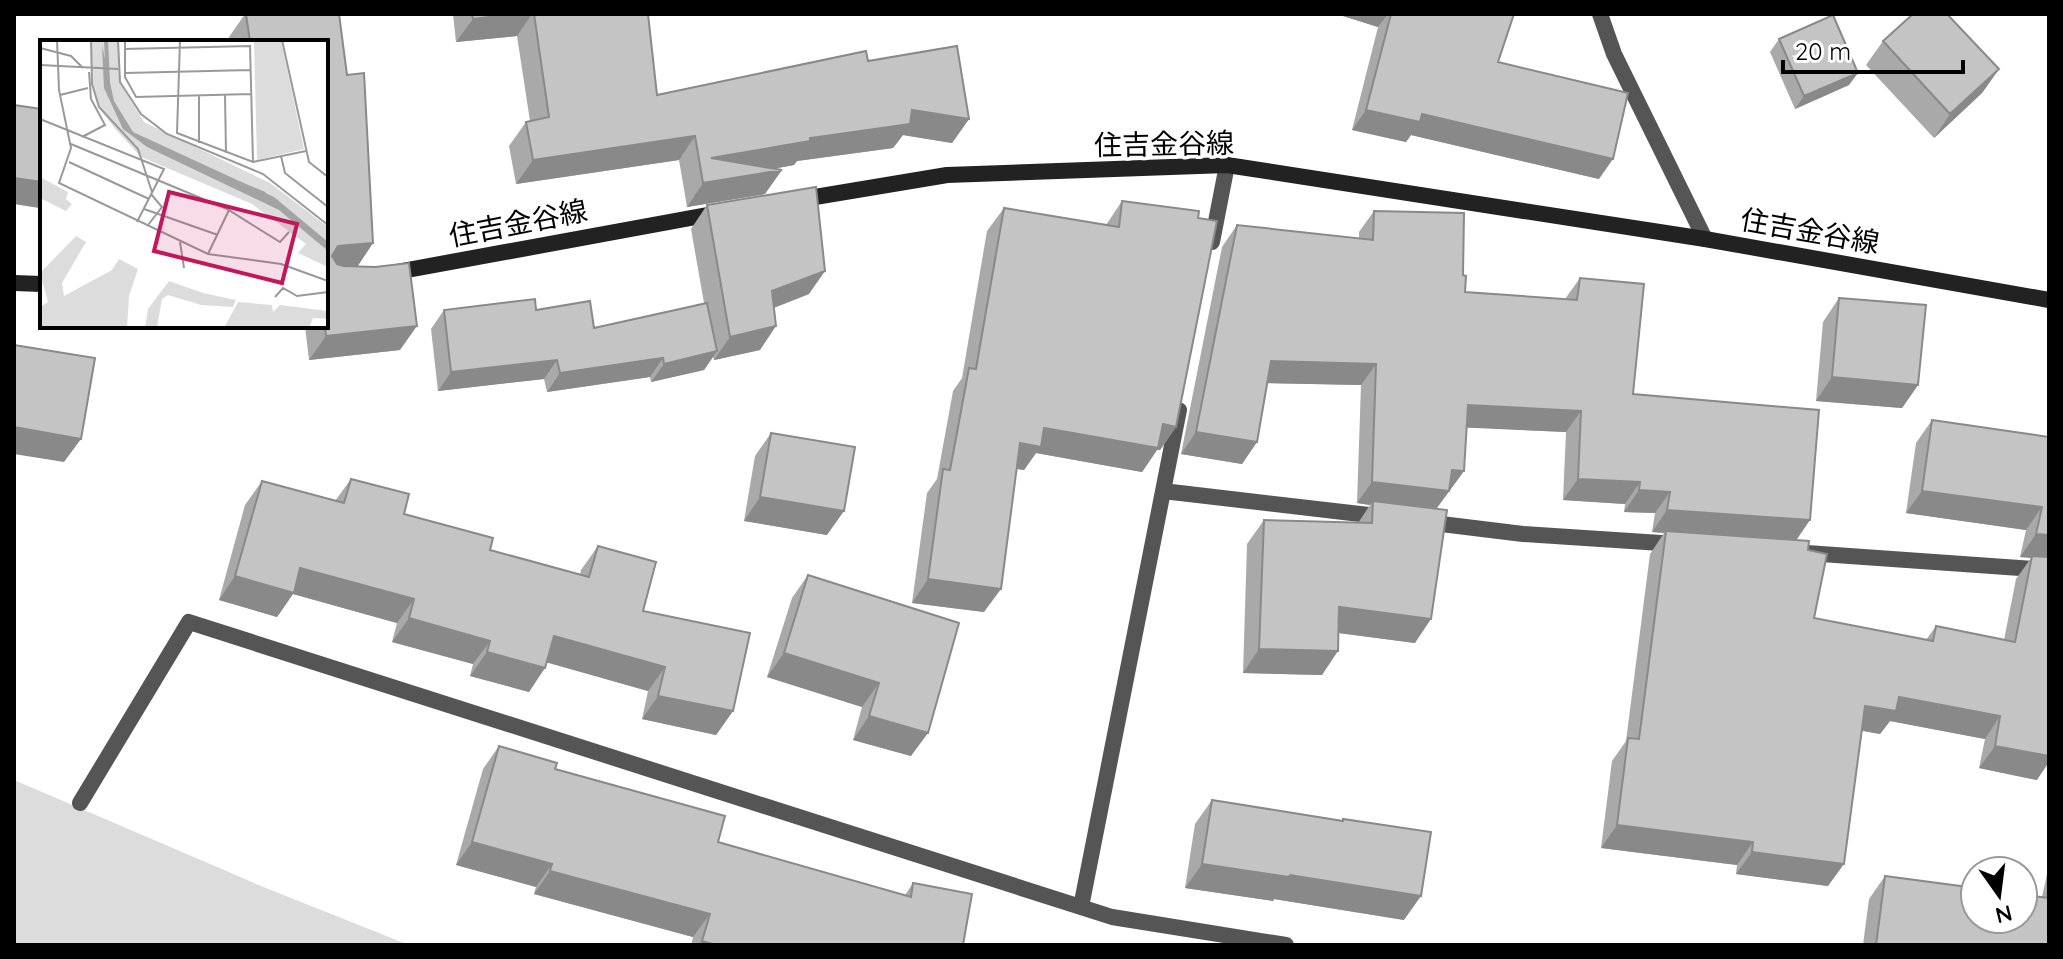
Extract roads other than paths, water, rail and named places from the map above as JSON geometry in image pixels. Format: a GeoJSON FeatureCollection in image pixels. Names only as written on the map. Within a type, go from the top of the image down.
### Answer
{"type":"FeatureCollection","features":[{"type":"Feature","properties":{"kind":"main road","name":"住吉金谷線"},"geometry":{"type":"LineString","coordinates":[[778,203],[947,175],[1227,165],[1705,239],[2049,300]]}},
{"type":"Feature","properties":{"kind":"main road","name":"住吉金谷線"},"geometry":{"type":"LineString","coordinates":[[380,276],[732,211]]}},
{"type":"Feature","properties":{"kind":"main road"},"geometry":{"type":"LineString","coordinates":[[14,283],[40,284]]}},
{"type":"Feature","properties":{"kind":"street"},"geometry":{"type":"LineString","coordinates":[[1600,14],[1614,54],[1705,239]]}},
{"type":"Feature","properties":{"kind":"street"},"geometry":{"type":"LineString","coordinates":[[1208,258],[1227,165]]}},
{"type":"Feature","properties":{"kind":"street"},"geometry":{"type":"LineString","coordinates":[[1081,907],[1181,398]]}},
{"type":"Feature","properties":{"kind":"street"},"geometry":{"type":"LineString","coordinates":[[1163,491],[1523,534],[1699,546]]}},
{"type":"Feature","properties":{"kind":"street"},"geometry":{"type":"LineString","coordinates":[[1794,552],[2049,570]]}},
{"type":"Feature","properties":{"kind":"street"},"geometry":{"type":"LineString","coordinates":[[80,803],[189,622],[1112,917],[1286,945]]}}]}
